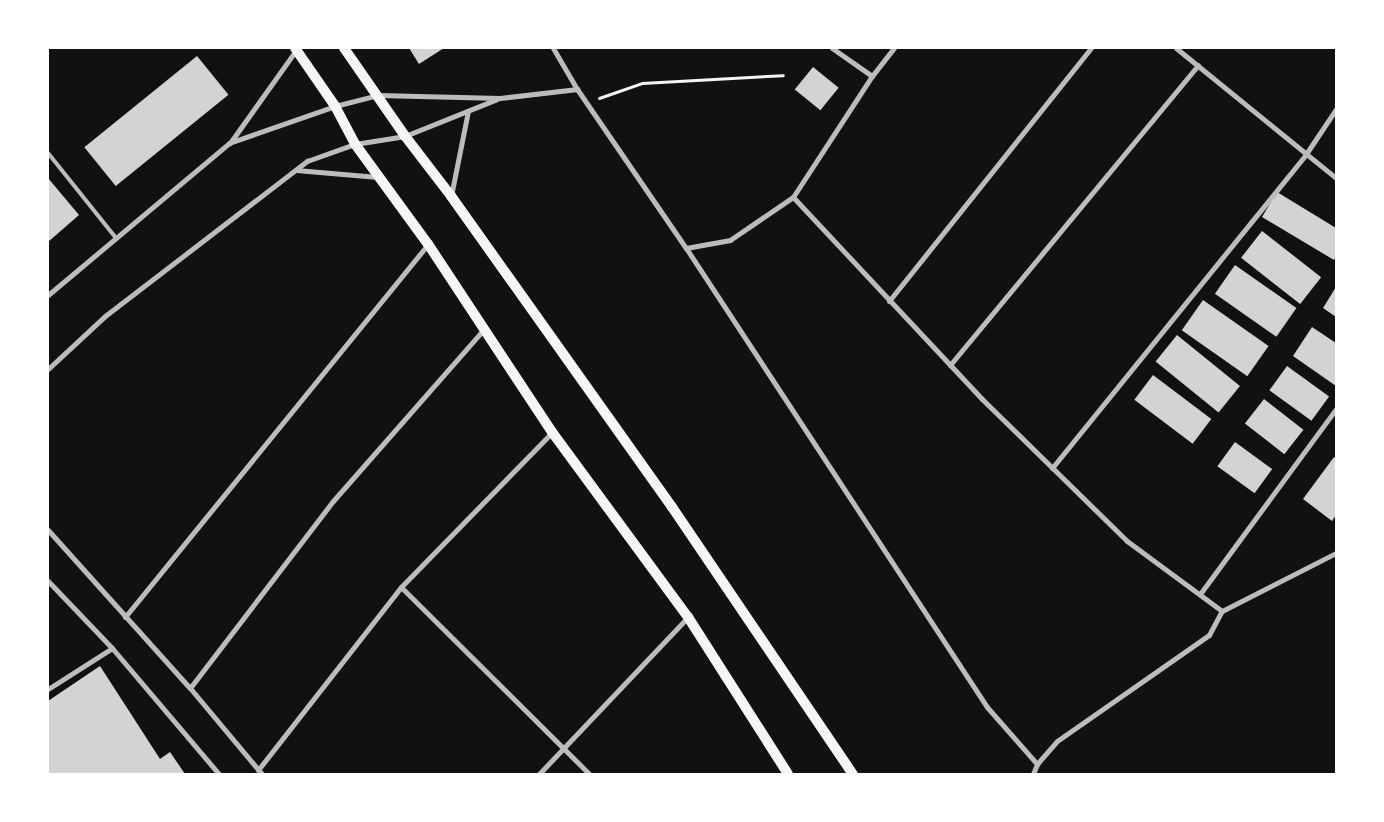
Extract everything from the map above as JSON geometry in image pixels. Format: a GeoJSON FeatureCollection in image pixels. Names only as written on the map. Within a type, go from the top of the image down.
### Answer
{"type":"FeatureCollection","features":[{"type":"Feature","properties":{"kind":"main road"},"geometry":{"type":"LineString","coordinates":[[295,48],[335,106],[355,144],[428,244],[552,432],[688,617],[788,774]]}},
{"type":"Feature","properties":{"kind":"main road"},"geometry":{"type":"LineString","coordinates":[[344,48],[405,136],[451,196],[672,507],[852,774]]}},
{"type":"Feature","properties":{"kind":"street"},"geometry":{"type":"LineString","coordinates":[[48,295],[115,237],[230,143],[295,48]]}},
{"type":"Feature","properties":{"kind":"street"},"geometry":{"type":"LineString","coordinates":[[553,48],[588,105],[686,248],[987,707],[1037,764]]}},
{"type":"Feature","properties":{"kind":"street"},"geometry":{"type":"LineString","coordinates":[[832,48],[872,76]]}},
{"type":"Feature","properties":{"kind":"street"},"geometry":{"type":"LineString","coordinates":[[686,248],[730,240],[793,197],[872,76],[894,48]]}},
{"type":"Feature","properties":{"kind":"street"},"geometry":{"type":"LineString","coordinates":[[889,300],[1091,48]]}},
{"type":"Feature","properties":{"kind":"street"},"geometry":{"type":"LineString","coordinates":[[1176,48],[1336,178]]}},
{"type":"Feature","properties":{"kind":"street"},"geometry":{"type":"LineString","coordinates":[[950,365],[1198,65]]}},
{"type":"Feature","properties":{"kind":"street"},"geometry":{"type":"LineString","coordinates":[[230,143],[335,106],[378,95],[500,98],[578,89]]}},
{"type":"Feature","properties":{"kind":"street"},"geometry":{"type":"LineString","coordinates":[[48,369],[105,316],[307,161],[355,144],[405,136],[500,98]]}},
{"type":"Feature","properties":{"kind":"street"},"geometry":{"type":"LineString","coordinates":[[1052,468],[1306,154],[1336,110]]}},
{"type":"Feature","properties":{"kind":"street"},"geometry":{"type":"LineString","coordinates":[[451,196],[468,111]]}},
{"type":"Feature","properties":{"kind":"street"},"geometry":{"type":"LineString","coordinates":[[296,170],[380,177]]}},
{"type":"Feature","properties":{"kind":"street"},"geometry":{"type":"LineString","coordinates":[[793,197],[950,365],[1052,468],[1127,540],[1222,610]]}},
{"type":"Feature","properties":{"kind":"street"},"geometry":{"type":"LineString","coordinates":[[125,617],[428,244]]}},
{"type":"Feature","properties":{"kind":"street"},"geometry":{"type":"LineString","coordinates":[[190,688],[333,501],[483,330]]}},
{"type":"Feature","properties":{"kind":"street"},"geometry":{"type":"LineString","coordinates":[[1200,594],[1336,409]]}},
{"type":"Feature","properties":{"kind":"street"},"geometry":{"type":"LineString","coordinates":[[48,530],[190,688],[260,772],[402,587],[552,432]]}},
{"type":"Feature","properties":{"kind":"street"},"geometry":{"type":"LineString","coordinates":[[1033,774],[1037,764],[1057,741],[1209,635],[1222,610],[1336,553]]}},
{"type":"Feature","properties":{"kind":"street"},"geometry":{"type":"LineString","coordinates":[[48,581],[112,648],[219,774]]}},
{"type":"Feature","properties":{"kind":"street"},"geometry":{"type":"LineString","coordinates":[[402,587],[589,774]]}},
{"type":"Feature","properties":{"kind":"street"},"geometry":{"type":"LineString","coordinates":[[539,774],[688,617]]}},
{"type":"Feature","properties":{"kind":"street"},"geometry":{"type":"LineString","coordinates":[[48,690],[112,648]]}},
{"type":"Feature","properties":{"kind":"lane"},"geometry":{"type":"LineString","coordinates":[[48,153],[115,237]]}},
{"type":"Feature","properties":{"kind":"path"},"geometry":{"type":"LineString","coordinates":[[588,105],[597,99],[642,83],[783,75]]}},
{"type":"Feature","properties":{"kind":"building"},"geometry":{"type":"Polygon","coordinates":[[[409,48],[444,48],[419,64],[409,48]]]}},
{"type":"Feature","properties":{"kind":"building"},"geometry":{"type":"Polygon","coordinates":[[[197,56],[228,95],[116,186],[84,147],[197,56]]]}},
{"type":"Feature","properties":{"kind":"building"},"geometry":{"type":"Polygon","coordinates":[[[813,67],[839,88],[820,110],[795,90],[813,67]]]}},
{"type":"Feature","properties":{"kind":"building"},"geometry":{"type":"Polygon","coordinates":[[[48,178],[79,215],[48,242],[48,178]]]}},
{"type":"Feature","properties":{"kind":"building"},"geometry":{"type":"Polygon","coordinates":[[[1277,192],[1336,228],[1336,256],[1334,260],[1262,217],[1277,192]]]}},
{"type":"Feature","properties":{"kind":"building"},"geometry":{"type":"Polygon","coordinates":[[[1262,231],[1321,277],[1300,304],[1241,258],[1262,231]]]}},
{"type":"Feature","properties":{"kind":"building"},"geometry":{"type":"Polygon","coordinates":[[[1235,265],[1296,308],[1276,337],[1215,294],[1235,265]]]}},
{"type":"Feature","properties":{"kind":"building"},"geometry":{"type":"Polygon","coordinates":[[[1336,287],[1336,317],[1323,308],[1336,287]]]}},
{"type":"Feature","properties":{"kind":"building"},"geometry":{"type":"Polygon","coordinates":[[[1203,300],[1269,346],[1247,376],[1182,330],[1203,300]]]}},
{"type":"Feature","properties":{"kind":"building"},"geometry":{"type":"Polygon","coordinates":[[[1312,327],[1336,343],[1336,386],[1293,356],[1312,327]]]}},
{"type":"Feature","properties":{"kind":"building"},"geometry":{"type":"Polygon","coordinates":[[[1177,335],[1240,386],[1219,412],[1156,361],[1177,335]]]}},
{"type":"Feature","properties":{"kind":"building"},"geometry":{"type":"Polygon","coordinates":[[[1287,366],[1329,397],[1311,421],[1269,390],[1287,366]]]}},
{"type":"Feature","properties":{"kind":"building"},"geometry":{"type":"Polygon","coordinates":[[[1153,375],[1211,419],[1193,444],[1134,400],[1153,375]]]}},
{"type":"Feature","properties":{"kind":"building"},"geometry":{"type":"Polygon","coordinates":[[[1264,399],[1303,430],[1284,454],[1245,423],[1264,399]]]}},
{"type":"Feature","properties":{"kind":"building"},"geometry":{"type":"Polygon","coordinates":[[[1235,442],[1272,469],[1255,493],[1217,466],[1235,442]]]}},
{"type":"Feature","properties":{"kind":"building"},"geometry":{"type":"Polygon","coordinates":[[[1334,457],[1336,459],[1336,515],[1332,521],[1303,499],[1334,457]]]}},
{"type":"Feature","properties":{"kind":"building"},"geometry":{"type":"Polygon","coordinates":[[[100,666],[160,759],[170,752],[185,774],[48,774],[48,701],[100,666]]]}}]}
